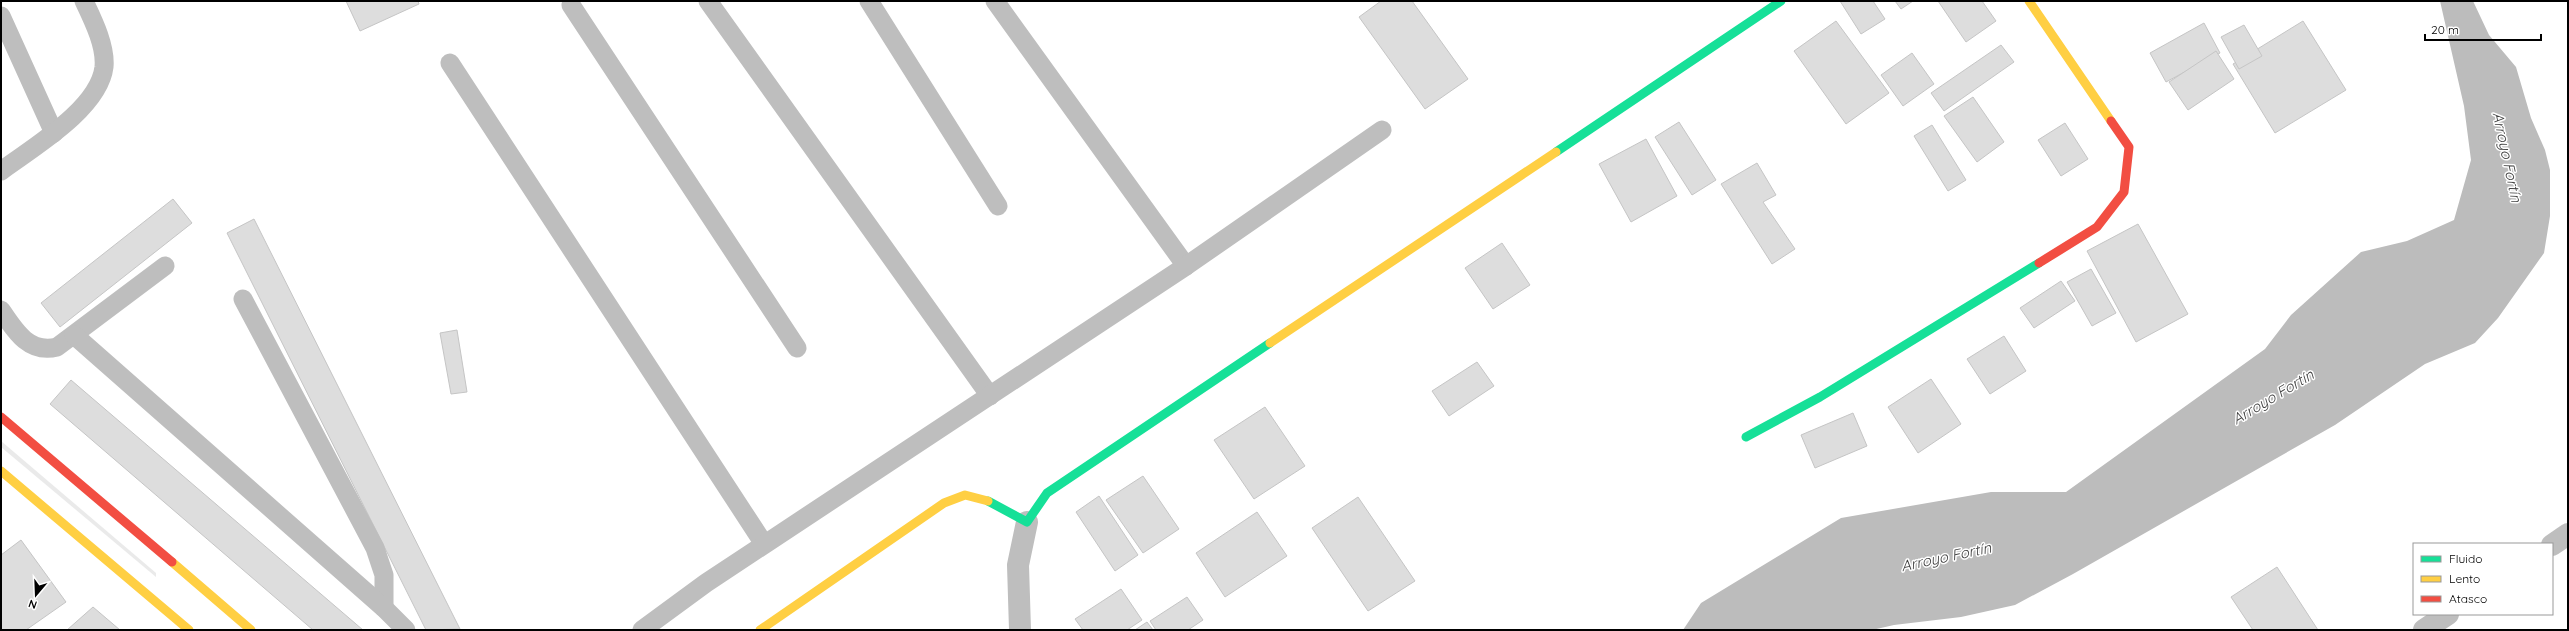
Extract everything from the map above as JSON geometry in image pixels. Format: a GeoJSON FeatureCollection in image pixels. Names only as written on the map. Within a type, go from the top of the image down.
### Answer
{"type":"FeatureCollection","features":[{"type":"Feature","properties":{"kind":"street"},"geometry":{"type":"LineString","coordinates":[[1020,630],[1018,565],[1027,522],[1047,493],[1781,1]]}},
{"type":"Feature","properties":{"kind":"street"},"geometry":{"type":"LineString","coordinates":[[1746,437],[1820,397],[2098,227],[2124,192],[2129,147],[2029,1]]}},
{"type":"Feature","properties":{"kind":"street"},"geometry":{"type":"LineString","coordinates":[[1,417],[251,630]]}},
{"type":"Feature","properties":{"kind":"street"},"geometry":{"type":"LineString","coordinates":[[1,471],[188,630]]}},
{"type":"Feature","properties":{"kind":"street"},"geometry":{"type":"LineString","coordinates":[[760,630],[944,503],[965,495],[989,501],[1027,522]]}},
{"type":"Feature","properties":{"kind":"street"},"geometry":{"type":"LineString","coordinates":[[2553,543],[2568,534]]}},
{"type":"Feature","properties":{"kind":"street"},"geometry":{"type":"LineString","coordinates":[[2424,630],[2449,620]]}},
{"type":"Feature","properties":{"kind":"lane"},"geometry":{"type":"LineString","coordinates":[[1,171],[65,126],[98,86],[104,67],[98,30],[84,1]]}},
{"type":"Feature","properties":{"kind":"lane"},"geometry":{"type":"LineString","coordinates":[[708,1],[990,396]]}},
{"type":"Feature","properties":{"kind":"lane"},"geometry":{"type":"LineString","coordinates":[[869,1],[998,206]]}},
{"type":"Feature","properties":{"kind":"lane"},"geometry":{"type":"LineString","coordinates":[[995,1],[1186,266]]}},
{"type":"Feature","properties":{"kind":"lane"},"geometry":{"type":"LineString","coordinates":[[570,5],[797,348]]}},
{"type":"Feature","properties":{"kind":"lane"},"geometry":{"type":"LineString","coordinates":[[1,16],[54,133]]}},
{"type":"Feature","properties":{"kind":"lane"},"geometry":{"type":"LineString","coordinates":[[450,63],[764,544]]}},
{"type":"Feature","properties":{"kind":"lane"},"geometry":{"type":"LineString","coordinates":[[642,630],[706,583],[1186,266],[1382,130]]}},
{"type":"Feature","properties":{"kind":"lane"},"geometry":{"type":"LineString","coordinates":[[1,310],[17,334],[31,345],[46,350],[57,347],[74,335],[165,266]]}},
{"type":"Feature","properties":{"kind":"lane"},"geometry":{"type":"LineString","coordinates":[[242,299],[375,548],[384,575],[384,608]]}},
{"type":"Feature","properties":{"kind":"lane"},"geometry":{"type":"LineString","coordinates":[[74,335],[384,608],[406,630]]}},
{"type":"Feature","properties":{"kind":"shaded area"},"geometry":{"type":"Polygon","coordinates":[[[1,441],[156,573],[156,577],[1,447],[1,441]]]}},
{"type":"Feature","properties":{"kind":"water","name":"Arroyo Fortín"},"geometry":{"type":"Polygon","coordinates":[[[2440,1],[2473,1],[2489,35],[2516,67],[2531,118],[2545,150],[2550,170],[2550,216],[2544,253],[2498,318],[2475,343],[2425,364],[2335,425],[2073,574],[2015,605],[1961,617],[1894,625],[1872,630],[1683,630],[1701,603],[1841,518],[1991,492],[2066,492],[2265,349],[2291,315],[2361,252],[2407,241],[2454,220],[2471,160],[2464,106],[2440,1]]]}},
{"type":"Feature","properties":{"kind":"building"},"geometry":{"type":"Polygon","coordinates":[[[346,1],[418,1],[419,4],[360,31],[346,1]]]}},
{"type":"Feature","properties":{"kind":"building"},"geometry":{"type":"Polygon","coordinates":[[[1381,1],[1412,1],[1468,79],[1425,109],[1359,17],[1381,1]]]}},
{"type":"Feature","properties":{"kind":"building"},"geometry":{"type":"Polygon","coordinates":[[[1840,1],[1873,1],[1885,19],[1861,34],[1840,1]]]}},
{"type":"Feature","properties":{"kind":"building"},"geometry":{"type":"Polygon","coordinates":[[[1895,1],[1913,1],[1901,9],[1895,1]]]}},
{"type":"Feature","properties":{"kind":"building"},"geometry":{"type":"Polygon","coordinates":[[[1938,1],[1982,1],[1996,21],[1966,42],[1938,1]]]}},
{"type":"Feature","properties":{"kind":"building"},"geometry":{"type":"Polygon","coordinates":[[[1836,21],[1889,93],[1846,124],[1794,51],[1836,21]]]}},
{"type":"Feature","properties":{"kind":"building"},"geometry":{"type":"Polygon","coordinates":[[[2303,21],[2346,90],[2275,133],[2233,64],[2303,21]]]}},
{"type":"Feature","properties":{"kind":"building"},"geometry":{"type":"Polygon","coordinates":[[[2204,23],[2220,53],[2166,82],[2150,53],[2204,23]]]}},
{"type":"Feature","properties":{"kind":"building"},"geometry":{"type":"Polygon","coordinates":[[[2244,25],[2262,56],[2239,69],[2221,37],[2244,25]]]}},
{"type":"Feature","properties":{"kind":"building"},"geometry":{"type":"Polygon","coordinates":[[[2001,45],[2014,62],[1944,111],[1931,93],[2001,45]]]}},
{"type":"Feature","properties":{"kind":"building"},"geometry":{"type":"Polygon","coordinates":[[[2216,51],[2234,79],[2188,110],[2169,82],[2216,51]]]}},
{"type":"Feature","properties":{"kind":"building"},"geometry":{"type":"Polygon","coordinates":[[[1912,53],[1934,84],[1903,106],[1881,75],[1912,53]]]}},
{"type":"Feature","properties":{"kind":"building"},"geometry":{"type":"Polygon","coordinates":[[[1973,97],[2004,142],[1977,162],[1944,116],[1973,97]]]}},
{"type":"Feature","properties":{"kind":"building"},"geometry":{"type":"Polygon","coordinates":[[[1679,122],[1716,180],[1692,195],[1655,137],[1679,122]]]}},
{"type":"Feature","properties":{"kind":"building"},"geometry":{"type":"Polygon","coordinates":[[[2065,123],[2088,159],[2061,176],[2038,140],[2065,123]]]}},
{"type":"Feature","properties":{"kind":"building"},"geometry":{"type":"Polygon","coordinates":[[[1932,125],[1966,180],[1948,191],[1914,136],[1932,125]]]}},
{"type":"Feature","properties":{"kind":"building"},"geometry":{"type":"Polygon","coordinates":[[[1646,139],[1677,196],[1631,222],[1599,164],[1646,139]]]}},
{"type":"Feature","properties":{"kind":"building"},"geometry":{"type":"Polygon","coordinates":[[[1757,163],[1776,195],[1763,202],[1795,249],[1772,264],[1721,184],[1757,163]]]}},
{"type":"Feature","properties":{"kind":"building"},"geometry":{"type":"Polygon","coordinates":[[[173,199],[192,223],[60,327],[41,303],[173,199]]]}},
{"type":"Feature","properties":{"kind":"building"},"geometry":{"type":"Polygon","coordinates":[[[254,219],[460,629],[426,630],[227,233],[254,219]]]}},
{"type":"Feature","properties":{"kind":"building"},"geometry":{"type":"Polygon","coordinates":[[[2138,224],[2188,314],[2136,342],[2087,251],[2138,224]]]}},
{"type":"Feature","properties":{"kind":"building"},"geometry":{"type":"Polygon","coordinates":[[[1502,243],[1530,285],[1493,309],[1465,268],[1502,243]]]}},
{"type":"Feature","properties":{"kind":"building"},"geometry":{"type":"Polygon","coordinates":[[[2091,269],[2116,313],[2092,326],[2067,282],[2091,269]]]}},
{"type":"Feature","properties":{"kind":"building"},"geometry":{"type":"Polygon","coordinates":[[[2061,281],[2075,301],[2034,328],[2020,308],[2061,281]]]}},
{"type":"Feature","properties":{"kind":"building"},"geometry":{"type":"Polygon","coordinates":[[[457,330],[467,392],[451,394],[440,333],[457,330]]]}},
{"type":"Feature","properties":{"kind":"building"},"geometry":{"type":"Polygon","coordinates":[[[2004,336],[2026,371],[1990,394],[1967,359],[2004,336]]]}},
{"type":"Feature","properties":{"kind":"building"},"geometry":{"type":"Polygon","coordinates":[[[1477,362],[1494,386],[1449,416],[1432,391],[1477,362]]]}},
{"type":"Feature","properties":{"kind":"building"},"geometry":{"type":"Polygon","coordinates":[[[1931,379],[1961,424],[1918,453],[1888,407],[1931,379]]]}},
{"type":"Feature","properties":{"kind":"building"},"geometry":{"type":"Polygon","coordinates":[[[71,380],[363,630],[313,630],[50,404],[71,380]]]}},
{"type":"Feature","properties":{"kind":"building"},"geometry":{"type":"Polygon","coordinates":[[[1265,407],[1305,466],[1254,499],[1214,440],[1265,407]]]}},
{"type":"Feature","properties":{"kind":"building"},"geometry":{"type":"Polygon","coordinates":[[[1853,413],[1867,446],[1815,468],[1801,435],[1853,413]]]}},
{"type":"Feature","properties":{"kind":"building"},"geometry":{"type":"Polygon","coordinates":[[[1143,476],[1179,529],[1143,553],[1106,500],[1143,476]]]}},
{"type":"Feature","properties":{"kind":"building"},"geometry":{"type":"Polygon","coordinates":[[[1099,496],[1138,555],[1115,571],[1076,512],[1099,496]]]}},
{"type":"Feature","properties":{"kind":"building"},"geometry":{"type":"Polygon","coordinates":[[[1358,497],[1415,581],[1368,611],[1312,528],[1358,497]]]}},
{"type":"Feature","properties":{"kind":"building"},"geometry":{"type":"Polygon","coordinates":[[[1257,512],[1287,556],[1225,597],[1196,553],[1257,512]]]}},
{"type":"Feature","properties":{"kind":"building"},"geometry":{"type":"Polygon","coordinates":[[[21,540],[66,602],[26,630],[1,630],[1,555],[21,540]]]}},
{"type":"Feature","properties":{"kind":"building"},"geometry":{"type":"Polygon","coordinates":[[[2277,567],[2318,630],[2253,630],[2231,597],[2277,567]]]}},
{"type":"Feature","properties":{"kind":"building"},"geometry":{"type":"Polygon","coordinates":[[[1121,589],[1142,620],[1127,630],[1083,630],[1075,619],[1121,589]]]}},
{"type":"Feature","properties":{"kind":"building"},"geometry":{"type":"Polygon","coordinates":[[[1187,597],[1203,620],[1188,630],[1156,630],[1150,621],[1187,597]]]}},
{"type":"Feature","properties":{"kind":"building"},"geometry":{"type":"Polygon","coordinates":[[[93,607],[120,630],[67,630],[93,607]]]}},
{"type":"Feature","properties":{"kind":"building"},"geometry":{"type":"Polygon","coordinates":[[[1147,622],[1153,630],[1135,630],[1147,622]]]}},
{"type":"Feature","properties":{"kind":"traffic: fast"},"geometry":{"type":"LineString","coordinates":[[1556,152],[1781,1]]}},
{"type":"Feature","properties":{"kind":"traffic: fast"},"geometry":{"type":"LineString","coordinates":[[1746,437],[1820,397],[2039,263]]}},
{"type":"Feature","properties":{"kind":"traffic: fast"},"geometry":{"type":"LineString","coordinates":[[988,501],[1027,522],[1047,493],[1270,343]]}},
{"type":"Feature","properties":{"kind":"traffic: slow"},"geometry":{"type":"LineString","coordinates":[[2029,1],[2111,121]]}},
{"type":"Feature","properties":{"kind":"traffic: slow"},"geometry":{"type":"LineString","coordinates":[[1270,343],[1556,152]]}},
{"type":"Feature","properties":{"kind":"traffic: slow"},"geometry":{"type":"LineString","coordinates":[[1,471],[189,630]]}},
{"type":"Feature","properties":{"kind":"traffic: slow"},"geometry":{"type":"LineString","coordinates":[[760,630],[944,503],[965,495],[988,501]]}},
{"type":"Feature","properties":{"kind":"traffic: slow"},"geometry":{"type":"LineString","coordinates":[[172,562],[251,630]]}},
{"type":"Feature","properties":{"kind":"traffic: jam"},"geometry":{"type":"LineString","coordinates":[[2039,263],[2097,227],[2124,192],[2129,147],[2111,121]]}},
{"type":"Feature","properties":{"kind":"traffic: jam"},"geometry":{"type":"LineString","coordinates":[[1,417],[172,562]]}}]}
